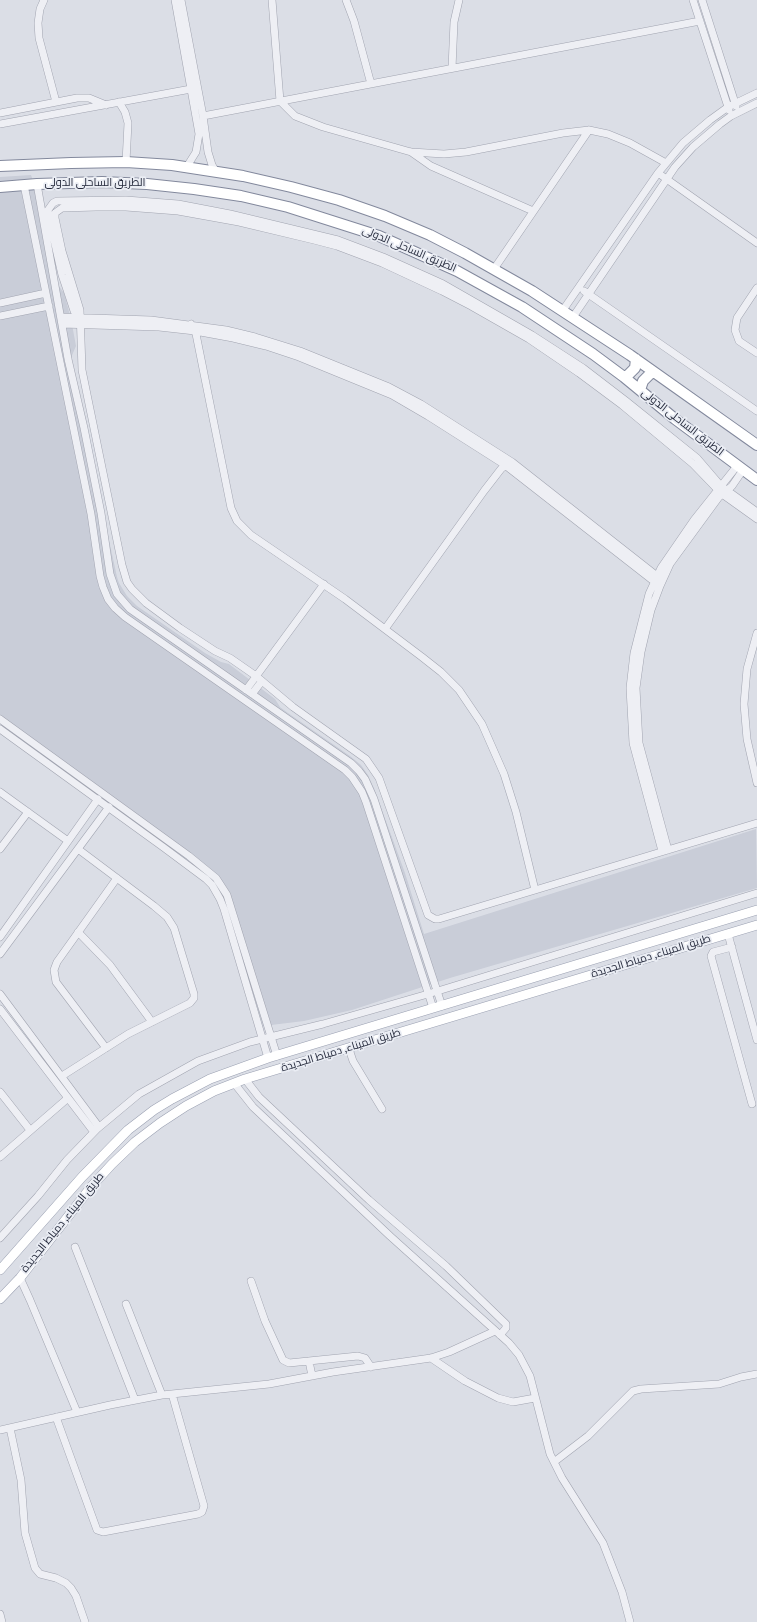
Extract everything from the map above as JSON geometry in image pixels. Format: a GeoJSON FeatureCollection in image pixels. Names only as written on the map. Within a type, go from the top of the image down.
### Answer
{"type":"FeatureCollection","features":[{"type":"Feature","properties":{"kind":"highway","name":"الطريق الساحلى الدولى"},"geometry":{"type":"LineString","coordinates":[[0,166],[126,162],[186,168],[216,172],[291,187],[339,200],[372,212],[430,236],[494,269],[563,310],[636,359],[757,445]]}},
{"type":"Feature","properties":{"kind":"highway","name":"الطريق الساحلى الدولى"},"geometry":{"type":"LineString","coordinates":[[0,187],[102,182],[147,184],[241,196],[334,220],[379,236],[411,249],[491,288],[522,307],[593,354],[757,480]]}},
{"type":"Feature","properties":{"kind":"highway"},"geometry":{"type":"LineString","coordinates":[[624,377],[635,368],[636,359]]}},
{"type":"Feature","properties":{"kind":"highway"},"geometry":{"type":"LineString","coordinates":[[640,390],[643,380],[654,372]]}},
{"type":"Feature","properties":{"kind":"main road","name":"طريق الميناء, دمياط الجديدة"},"geometry":{"type":"LineString","coordinates":[[0,1270],[82,1177],[128,1130],[154,1110],[181,1093],[210,1079],[273,1057],[757,910]]}},
{"type":"Feature","properties":{"kind":"main road","name":"طريق الميناء, دمياط الجديدة"},"geometry":{"type":"LineString","coordinates":[[0,1299],[20,1278],[91,1187],[112,1164],[135,1142],[186,1106],[245,1079],[349,1049],[757,925]]}},
{"type":"Feature","properties":{"kind":"main road"},"geometry":{"type":"LineString","coordinates":[[516,983],[514,990],[516,994],[520,996]]}},
{"type":"Feature","properties":{"kind":"main road"},"geometry":{"type":"LineString","coordinates":[[504,987],[509,992],[508,1000]]}},
{"type":"Feature","properties":{"kind":"street"},"geometry":{"type":"LineString","coordinates":[[44,0],[38,23],[39,38],[56,102]]}},
{"type":"Feature","properties":{"kind":"street"},"geometry":{"type":"LineString","coordinates":[[175,0],[199,134],[196,152],[186,168]]}},
{"type":"Feature","properties":{"kind":"street"},"geometry":{"type":"LineString","coordinates":[[181,0],[203,116],[208,152],[216,172]]}},
{"type":"Feature","properties":{"kind":"street"},"geometry":{"type":"LineString","coordinates":[[272,0],[280,101],[295,116],[316,124],[411,152],[444,154],[466,152],[563,133],[589,130],[608,134],[630,143],[666,163]]}},
{"type":"Feature","properties":{"kind":"street"},"geometry":{"type":"LineString","coordinates":[[346,0],[354,21],[370,84]]}},
{"type":"Feature","properties":{"kind":"street"},"geometry":{"type":"LineString","coordinates":[[452,68],[454,22],[459,0]]}},
{"type":"Feature","properties":{"kind":"street"},"geometry":{"type":"LineString","coordinates":[[693,0],[731,116]]}},
{"type":"Feature","properties":{"kind":"street"},"geometry":{"type":"LineString","coordinates":[[702,0],[739,112]]}},
{"type":"Feature","properties":{"kind":"street"},"geometry":{"type":"LineString","coordinates":[[203,116],[700,21]]}},
{"type":"Feature","properties":{"kind":"street"},"geometry":{"type":"LineString","coordinates":[[0,124],[191,89]]}},
{"type":"Feature","properties":{"kind":"street"},"geometry":{"type":"LineString","coordinates":[[563,310],[666,163],[696,131],[728,107],[757,93]]}},
{"type":"Feature","properties":{"kind":"street"},"geometry":{"type":"LineString","coordinates":[[0,113],[83,98],[95,100],[106,105]]}},
{"type":"Feature","properties":{"kind":"street"},"geometry":{"type":"LineString","coordinates":[[119,102],[125,112],[128,123],[126,162]]}},
{"type":"Feature","properties":{"kind":"street"},"geometry":{"type":"LineString","coordinates":[[573,317],[675,167],[693,147],[731,116],[757,103]]}},
{"type":"Feature","properties":{"kind":"street"},"geometry":{"type":"LineString","coordinates":[[494,269],[589,130]]}},
{"type":"Feature","properties":{"kind":"street"},"geometry":{"type":"LineString","coordinates":[[411,152],[431,166],[533,212]]}},
{"type":"Feature","properties":{"kind":"street"},"geometry":{"type":"LineString","coordinates":[[658,173],[757,243]]}},
{"type":"Feature","properties":{"kind":"street"},"geometry":{"type":"LineString","coordinates":[[37,184],[61,321],[101,513],[110,574],[117,594],[130,609],[351,763],[365,779],[370,789],[400,874],[436,991],[437,1007]]}},
{"type":"Feature","properties":{"kind":"street"},"geometry":{"type":"LineString","coordinates":[[24,185],[92,520],[100,576],[108,599],[125,617],[352,776],[358,784],[364,797],[428,994],[437,1007]]}},
{"type":"Feature","properties":{"kind":"street"},"geometry":{"type":"LineString","coordinates":[[79,321],[74,311],[58,260],[49,218],[48,210],[50,206],[57,201],[126,200],[178,204],[223,212],[317,234],[384,257],[436,281],[532,334],[604,384],[697,458],[721,490],[757,512]]}},
{"type":"Feature","properties":{"kind":"street"},"geometry":{"type":"LineString","coordinates":[[50,206],[57,210],[62,208],[126,207],[178,211],[234,221],[314,240],[337,246],[382,263],[442,290],[529,339],[609,394],[757,519]]}},
{"type":"Feature","properties":{"kind":"street"},"geometry":{"type":"LineString","coordinates":[[57,210],[55,218],[62,251],[80,310],[79,321],[81,359],[85,384],[122,565],[127,582],[138,596],[180,628],[230,658],[259,678],[293,707],[360,754],[371,765],[379,778],[426,911],[431,917],[439,919],[757,823]]}},
{"type":"Feature","properties":{"kind":"street"},"geometry":{"type":"LineString","coordinates":[[44,285],[54,283]]}},
{"type":"Feature","properties":{"kind":"street"},"geometry":{"type":"LineString","coordinates":[[579,288],[757,411]]}},
{"type":"Feature","properties":{"kind":"street"},"geometry":{"type":"LineString","coordinates":[[757,288],[737,318],[735,330],[739,341],[757,353]]}},
{"type":"Feature","properties":{"kind":"street"},"geometry":{"type":"LineString","coordinates":[[0,303],[46,293]]}},
{"type":"Feature","properties":{"kind":"street"},"geometry":{"type":"LineString","coordinates":[[0,316],[48,306]]}},
{"type":"Feature","properties":{"kind":"street"},"geometry":{"type":"LineString","coordinates":[[61,321],[151,320],[193,328],[283,352],[385,392],[416,408],[504,465],[658,581]]}},
{"type":"Feature","properties":{"kind":"street"},"geometry":{"type":"LineString","coordinates":[[193,328],[233,332],[270,341],[300,351],[389,387],[421,404],[512,462],[658,581]]}},
{"type":"Feature","properties":{"kind":"street"},"geometry":{"type":"LineString","coordinates":[[193,328],[234,516],[241,527],[251,536],[324,584],[447,677],[465,698],[482,724],[495,751],[509,788],[535,890]]}},
{"type":"Feature","properties":{"kind":"street"},"geometry":{"type":"LineString","coordinates":[[57,349],[66,346]]}},
{"type":"Feature","properties":{"kind":"street"},"geometry":{"type":"LineString","coordinates":[[385,629],[484,491],[504,465],[512,462]]}},
{"type":"Feature","properties":{"kind":"street"},"geometry":{"type":"LineString","coordinates":[[665,851],[641,752],[636,700],[637,677],[642,645],[658,581],[729,477],[740,468]]}},
{"type":"Feature","properties":{"kind":"street"},"geometry":{"type":"LineString","coordinates":[[249,692],[324,584]]}},
{"type":"Feature","properties":{"kind":"street"},"geometry":{"type":"LineString","coordinates":[[757,633],[747,669],[744,704],[747,739],[757,783]]}},
{"type":"Feature","properties":{"kind":"street"},"geometry":{"type":"LineString","coordinates":[[0,719],[145,823],[209,871],[223,886],[231,905],[271,1036],[273,1057]]}},
{"type":"Feature","properties":{"kind":"street"},"geometry":{"type":"LineString","coordinates":[[0,728],[206,879],[216,892],[224,909],[262,1038],[273,1057]]}},
{"type":"Feature","properties":{"kind":"street"},"geometry":{"type":"LineString","coordinates":[[0,792],[68,841]]}},
{"type":"Feature","properties":{"kind":"street"},"geometry":{"type":"LineString","coordinates":[[0,937],[98,799]]}},
{"type":"Feature","properties":{"kind":"street"},"geometry":{"type":"LineString","coordinates":[[0,954],[109,807]]}},
{"type":"Feature","properties":{"kind":"street"},"geometry":{"type":"LineString","coordinates":[[0,849],[28,812]]}},
{"type":"Feature","properties":{"kind":"street"},"geometry":{"type":"LineString","coordinates":[[140,830],[145,823]]}},
{"type":"Feature","properties":{"kind":"street"},"geometry":{"type":"LineString","coordinates":[[62,1076],[106,1048],[190,1003],[194,998],[171,922],[160,910],[78,849]]}},
{"type":"Feature","properties":{"kind":"street"},"geometry":{"type":"LineString","coordinates":[[106,1048],[54,978],[55,966],[117,878]]}},
{"type":"Feature","properties":{"kind":"street"},"geometry":{"type":"LineString","coordinates":[[0,1238],[33,1202],[67,1160],[96,1129],[139,1094],[179,1071],[222,1051],[262,1038],[323,1024],[428,994],[757,893]]}},
{"type":"Feature","properties":{"kind":"street"},"geometry":{"type":"LineString","coordinates":[[78,932],[110,965],[152,1022]]}},
{"type":"Feature","properties":{"kind":"street"},"geometry":{"type":"LineString","coordinates":[[728,934],[757,1040]]}},
{"type":"Feature","properties":{"kind":"street"},"geometry":{"type":"LineString","coordinates":[[732,946],[713,952],[711,956],[752,1104]]}},
{"type":"Feature","properties":{"kind":"street"},"geometry":{"type":"LineString","coordinates":[[0,994],[62,1076],[96,1129]]}},
{"type":"Feature","properties":{"kind":"street"},"geometry":{"type":"LineString","coordinates":[[0,1009],[68,1098],[96,1129]]}},
{"type":"Feature","properties":{"kind":"street"},"geometry":{"type":"LineString","coordinates":[[349,1049],[353,1062],[382,1109]]}},
{"type":"Feature","properties":{"kind":"street"},"geometry":{"type":"LineString","coordinates":[[0,1430],[77,1412],[162,1395],[269,1384],[431,1358],[497,1333],[506,1328],[506,1324],[446,1266],[369,1200],[259,1097],[245,1079]]}},
{"type":"Feature","properties":{"kind":"street"},"geometry":{"type":"LineString","coordinates":[[234,1083],[253,1107],[390,1236],[432,1272],[519,1355],[525,1364],[547,1444],[554,1462],[562,1478],[603,1543],[622,1592],[630,1622]]}},
{"type":"Feature","properties":{"kind":"street"},"geometry":{"type":"LineString","coordinates":[[0,1092],[30,1130]]}},
{"type":"Feature","properties":{"kind":"street"},"geometry":{"type":"LineString","coordinates":[[0,1157],[68,1098]]}},
{"type":"Feature","properties":{"kind":"street"},"geometry":{"type":"LineString","coordinates":[[75,1247],[135,1400]]}},
{"type":"Feature","properties":{"kind":"street"},"geometry":{"type":"LineString","coordinates":[[20,1278],[77,1412]]}},
{"type":"Feature","properties":{"kind":"street"},"geometry":{"type":"LineString","coordinates":[[251,1281],[265,1322],[282,1359],[287,1363],[358,1356],[365,1358],[371,1367]]}},
{"type":"Feature","properties":{"kind":"street"},"geometry":{"type":"LineString","coordinates":[[126,1304],[162,1395]]}},
{"type":"Feature","properties":{"kind":"street"},"geometry":{"type":"LineString","coordinates":[[431,1358],[465,1381],[498,1398],[513,1402],[535,1398]]}},
{"type":"Feature","properties":{"kind":"street"},"geometry":{"type":"LineString","coordinates":[[309,1361],[312,1376]]}},
{"type":"Feature","properties":{"kind":"street"},"geometry":{"type":"LineString","coordinates":[[554,1462],[588,1436],[633,1391],[641,1389],[719,1384],[757,1374]]}},
{"type":"Feature","properties":{"kind":"street"},"geometry":{"type":"LineString","coordinates":[[56,1417],[97,1530],[103,1532],[198,1514],[202,1512],[204,1506],[172,1394]]}},
{"type":"Feature","properties":{"kind":"street"},"geometry":{"type":"LineString","coordinates":[[10,1428],[21,1480],[25,1533],[35,1568],[40,1574],[56,1578],[66,1583],[71,1588],[76,1596],[85,1622]]}},
{"type":"Feature","properties":{"kind":"street"},"geometry":{"type":"LineString","coordinates":[[0,1614],[2,1622]]}},
{"type":"Feature","properties":{"kind":"shaded area"},"geometry":{"type":"Polygon","coordinates":[[[31,175],[41,203],[58,285],[64,293],[71,319],[76,346],[70,360],[119,583],[127,596],[137,606],[205,653],[221,662],[229,664],[275,699],[280,707],[361,765],[374,788],[405,873],[424,934],[756,829],[757,888],[450,978],[352,1010],[304,1021],[263,1026],[223,897],[214,882],[207,875],[0,723],[0,177],[31,175]]]}}]}
